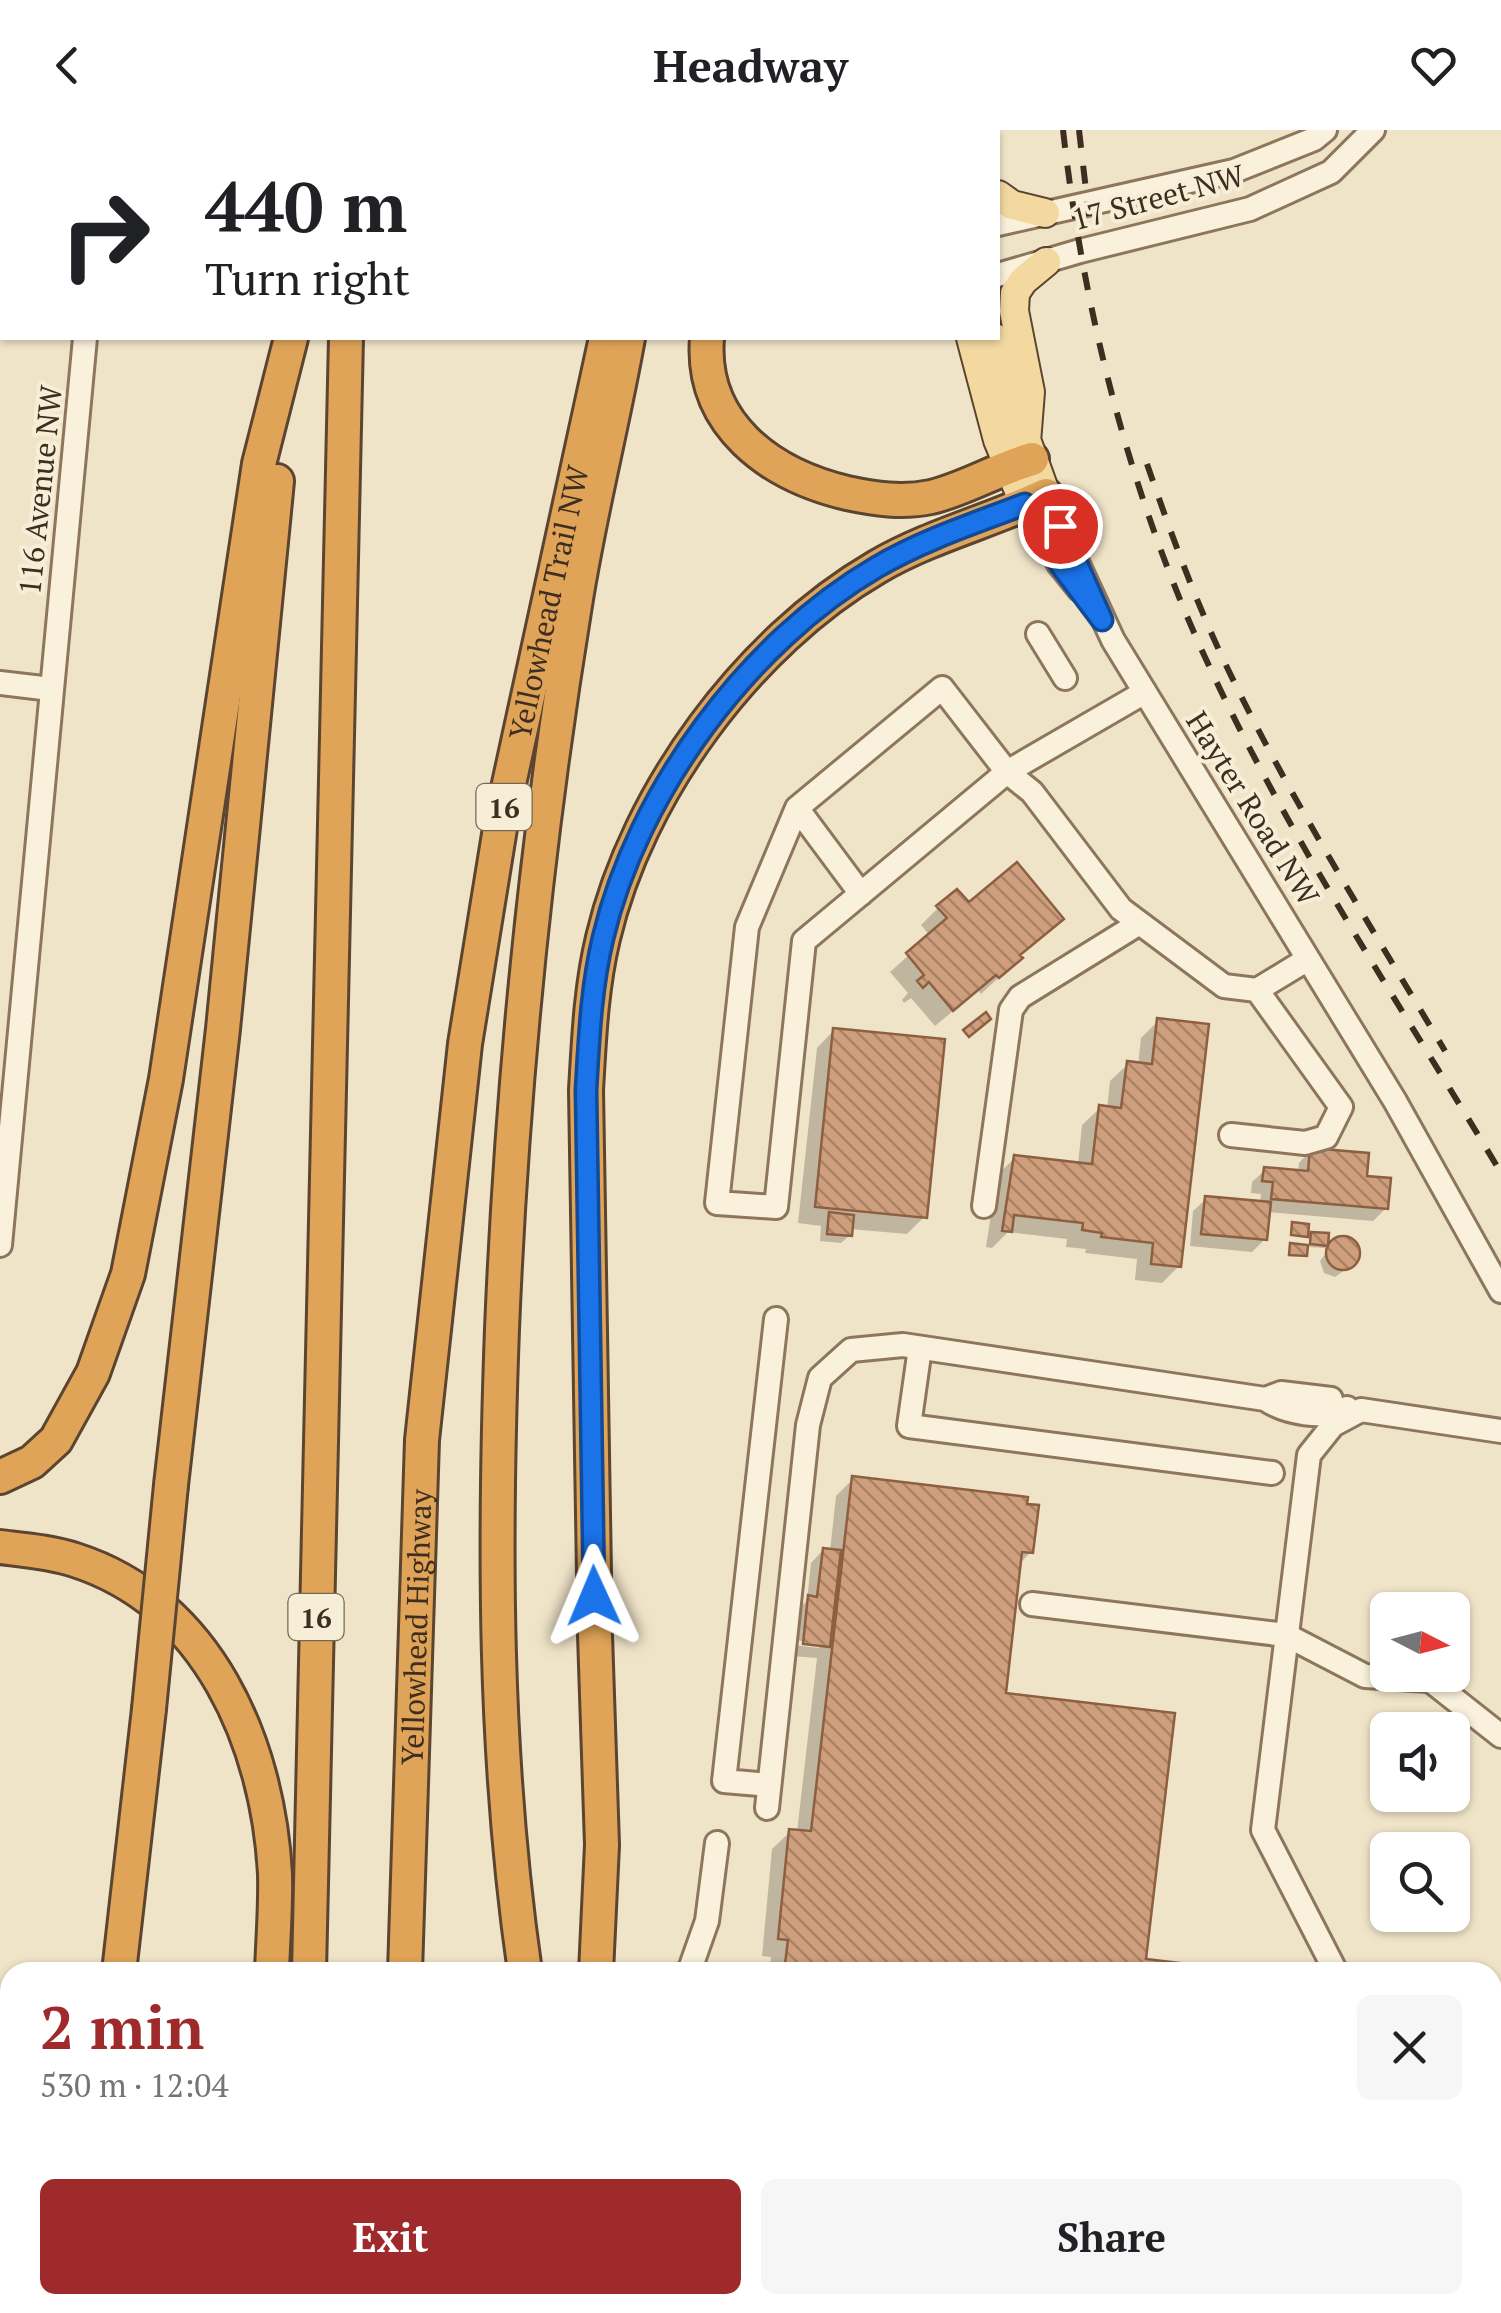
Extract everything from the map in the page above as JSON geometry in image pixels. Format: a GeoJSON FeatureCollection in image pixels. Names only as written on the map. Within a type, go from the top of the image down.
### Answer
{"type":"FeatureCollection","features":[{"type":"Feature","properties":{"kind":"highway"},"geometry":{"type":"LineString","coordinates":[[0,1477],[32,1462],[64,1428],[93,1373],[128,1274],[166,1079],[259,464],[290,340]]}},
{"type":"Feature","properties":{"kind":"highway"},"geometry":{"type":"LineString","coordinates":[[121,1962],[220,1049],[291,340]]}},
{"type":"Feature","properties":{"kind":"highway","name":"16"},"geometry":{"type":"LineString","coordinates":[[309,1962],[346,340]]}},
{"type":"Feature","properties":{"kind":"highway","name":"Yellowhead Trail NW"},"geometry":{"type":"LineString","coordinates":[[440,1284],[465,1044],[493,866],[606,340]]}},
{"type":"Feature","properties":{"kind":"highway"},"geometry":{"type":"LineString","coordinates":[[525,1962],[502,1761],[498,1672],[498,1441],[506,1232],[517,1078],[542,840],[575,603],[628,340]]}},
{"type":"Feature","properties":{"kind":"highway"},"geometry":{"type":"LineString","coordinates":[[706,340],[712,383],[728,422],[743,442],[804,482],[886,501],[930,497],[1022,456]]}},
{"type":"Feature","properties":{"kind":"highway"},"geometry":{"type":"LineString","coordinates":[[596,1962],[602,1845],[594,1635],[586,1090],[591,1010],[603,938],[628,858],[656,799],[725,701],[790,630],[879,566],[1035,500]]}},
{"type":"Feature","properties":{"kind":"highway","name":"Yellowhead Highway"},"geometry":{"type":"LineString","coordinates":[[405,1962],[422,1440],[440,1284]]}},
{"type":"Feature","properties":{"kind":"highway"},"geometry":{"type":"LineString","coordinates":[[0,1547],[74,1560],[108,1573],[178,1626],[224,1682],[254,1752],[269,1823],[275,1875],[272,1962]]}},
{"type":"Feature","properties":{"kind":"highway"},"geometry":{"type":"LineString","coordinates":[[136,1842],[137,1962]]}},
{"type":"Feature","properties":{"kind":"main road"},"geometry":{"type":"LineString","coordinates":[[1000,196],[1012,205],[1044,212]]}},
{"type":"Feature","properties":{"kind":"main road"},"geometry":{"type":"LineString","coordinates":[[1022,456],[1030,392],[1016,327],[1015,293],[1022,281],[1046,262]]}},
{"type":"Feature","properties":{"kind":"main road"},"geometry":{"type":"LineString","coordinates":[[972,340],[1022,456]]}},
{"type":"Feature","properties":{"kind":"main road"},"geometry":{"type":"LineString","coordinates":[[995,340],[1035,500]]}},
{"type":"Feature","properties":{"kind":"street","name":"17 Street NW"},"geometry":{"type":"LineString","coordinates":[[1000,223],[1234,170],[1314,139],[1326,130]]}},
{"type":"Feature","properties":{"kind":"street","name":"17 Street NW"},"geometry":{"type":"LineString","coordinates":[[1000,274],[1250,209],[1331,172],[1373,130]]}},
{"type":"Feature","properties":{"kind":"street","name":"116 Avenue NW"},"geometry":{"type":"LineString","coordinates":[[0,1246],[7,1084],[85,340]]}},
{"type":"Feature","properties":{"kind":"street","name":"Hayter Road NW"},"geometry":{"type":"LineString","coordinates":[[1035,500],[1060,564],[1102,620],[1395,1101],[1501,1291]]}},
{"type":"Feature","properties":{"kind":"street"},"geometry":{"type":"LineString","coordinates":[[1038,634],[1065,678]]}},
{"type":"Feature","properties":{"kind":"street"},"geometry":{"type":"LineString","coordinates":[[0,683],[51,688]]}},
{"type":"Feature","properties":{"kind":"street"},"geometry":{"type":"LineString","coordinates":[[1145,692],[1007,772],[804,941],[776,1208],[717,1203],[747,928],[797,808],[942,688],[1007,772],[1032,792],[1121,909],[1138,924],[1224,986],[1258,990],[1308,958]]}},
{"type":"Feature","properties":{"kind":"street"},"geometry":{"type":"LineString","coordinates":[[797,808],[860,894]]}},
{"type":"Feature","properties":{"kind":"street"},"geometry":{"type":"LineString","coordinates":[[984,1206],[1011,1010],[1020,997],[1138,924]]}},
{"type":"Feature","properties":{"kind":"street"},"geometry":{"type":"LineString","coordinates":[[1231,1135],[1305,1143],[1326,1137],[1341,1107],[1258,990]]}},
{"type":"Feature","properties":{"kind":"street"},"geometry":{"type":"LineString","coordinates":[[776,1319],[724,1782],[768,1796],[808,1425],[820,1378],[851,1350],[903,1345],[1265,1398],[1297,1394],[1337,1400],[1354,1409],[1501,1431]]}},
{"type":"Feature","properties":{"kind":"street"},"geometry":{"type":"LineString","coordinates":[[920,1348],[910,1426],[1272,1473]]}},
{"type":"Feature","properties":{"kind":"street"},"geometry":{"type":"LineString","coordinates":[[1331,1962],[1263,1830],[1309,1455],[1333,1425],[1354,1409]]}},
{"type":"Feature","properties":{"kind":"street"},"geometry":{"type":"LineString","coordinates":[[764,1420],[808,1425]]}},
{"type":"Feature","properties":{"kind":"street"},"geometry":{"type":"LineString","coordinates":[[1032,1604],[1286,1634],[1365,1676],[1430,1680],[1501,1736]]}},
{"type":"Feature","properties":{"kind":"street"},"geometry":{"type":"LineString","coordinates":[[736,1678],[780,1682]]}},
{"type":"Feature","properties":{"kind":"street"},"geometry":{"type":"LineString","coordinates":[[692,1962],[706,1920],[717,1844]]}},
{"type":"Feature","properties":{"kind":"building"},"geometry":{"type":"Polygon","coordinates":[[[1017,862],[1064,919],[999,978],[996,975],[953,1011],[929,982],[923,988],[917,981],[924,975],[906,953],[947,918],[936,906],[957,889],[969,902],[1017,862]]]}},
{"type":"Feature","properties":{"kind":"building"},"geometry":{"type":"Polygon","coordinates":[[[986,1012],[991,1019],[969,1037],[963,1030],[986,1012]]]}},
{"type":"Feature","properties":{"kind":"building"},"geometry":{"type":"Polygon","coordinates":[[[1157,1018],[1209,1024],[1181,1267],[1151,1264],[1153,1243],[1101,1237],[1102,1233],[1082,1230],[1083,1223],[1014,1215],[1012,1232],[1002,1231],[1014,1155],[1092,1164],[1099,1105],[1121,1108],[1127,1061],[1152,1064],[1157,1018]]]}},
{"type":"Feature","properties":{"kind":"building"},"geometry":{"type":"Polygon","coordinates":[[[833,1028],[945,1039],[927,1218],[815,1207],[833,1028]]]}},
{"type":"Feature","properties":{"kind":"building"},"geometry":{"type":"Polygon","coordinates":[[[1310,1148],[1369,1153],[1367,1176],[1391,1178],[1388,1209],[1271,1199],[1273,1182],[1262,1181],[1264,1167],[1308,1171],[1310,1148]]]}},
{"type":"Feature","properties":{"kind":"building"},"geometry":{"type":"Polygon","coordinates":[[[1205,1196],[1271,1202],[1267,1240],[1201,1234],[1205,1196]]]}},
{"type":"Feature","properties":{"kind":"building"},"geometry":{"type":"Polygon","coordinates":[[[829,1212],[854,1215],[852,1236],[827,1234],[829,1212]]]}},
{"type":"Feature","properties":{"kind":"building"},"geometry":{"type":"Polygon","coordinates":[[[1292,1222],[1309,1224],[1308,1237],[1291,1235],[1292,1222]]]}},
{"type":"Feature","properties":{"kind":"building"},"geometry":{"type":"Polygon","coordinates":[[[1311,1232],[1329,1233],[1328,1246],[1310,1244],[1311,1232]]]}},
{"type":"Feature","properties":{"kind":"building"},"geometry":{"type":"Polygon","coordinates":[[[1343,1236],[1355,1241],[1360,1253],[1355,1265],[1343,1270],[1331,1265],[1326,1253],[1331,1241],[1343,1236]]]}},
{"type":"Feature","properties":{"kind":"building"},"geometry":{"type":"Polygon","coordinates":[[[1290,1243],[1308,1245],[1307,1256],[1289,1255],[1290,1243]]]}},
{"type":"Feature","properties":{"kind":"building"},"geometry":{"type":"Polygon","coordinates":[[[852,1476],[1028,1497],[1027,1504],[1039,1505],[1033,1553],[1022,1552],[1006,1693],[1175,1713],[1146,1959],[1171,1962],[785,1962],[788,1940],[778,1939],[789,1829],[811,1831],[852,1476]]]}},
{"type":"Feature","properties":{"kind":"building"},"geometry":{"type":"Polygon","coordinates":[[[823,1548],[841,1550],[830,1647],[803,1644],[808,1595],[817,1597],[823,1548]]]}},
{"type":"Feature","properties":{"kind":"railway"},"geometry":{"type":"LineString","coordinates":[[1063,130],[1084,268],[1115,405],[1134,472],[1182,604],[1276,798],[1501,1173]]}},
{"type":"Feature","properties":{"kind":"railway"},"geometry":{"type":"LineString","coordinates":[[1079,130],[1089,216]]}},
{"type":"Feature","properties":{"kind":"railway"},"geometry":{"type":"LineString","coordinates":[[1147,464],[1203,613],[1249,711],[1330,859],[1445,1051]]}},
{"type":"Feature","properties":{"kind":"route"},"geometry":{"type":"LineString","coordinates":[[594,1596],[586,1090],[591,1010],[603,938],[628,858],[656,799],[725,701],[790,630],[879,566],[1025,504],[1060,564],[1102,620],[1060,526]]}}]}
